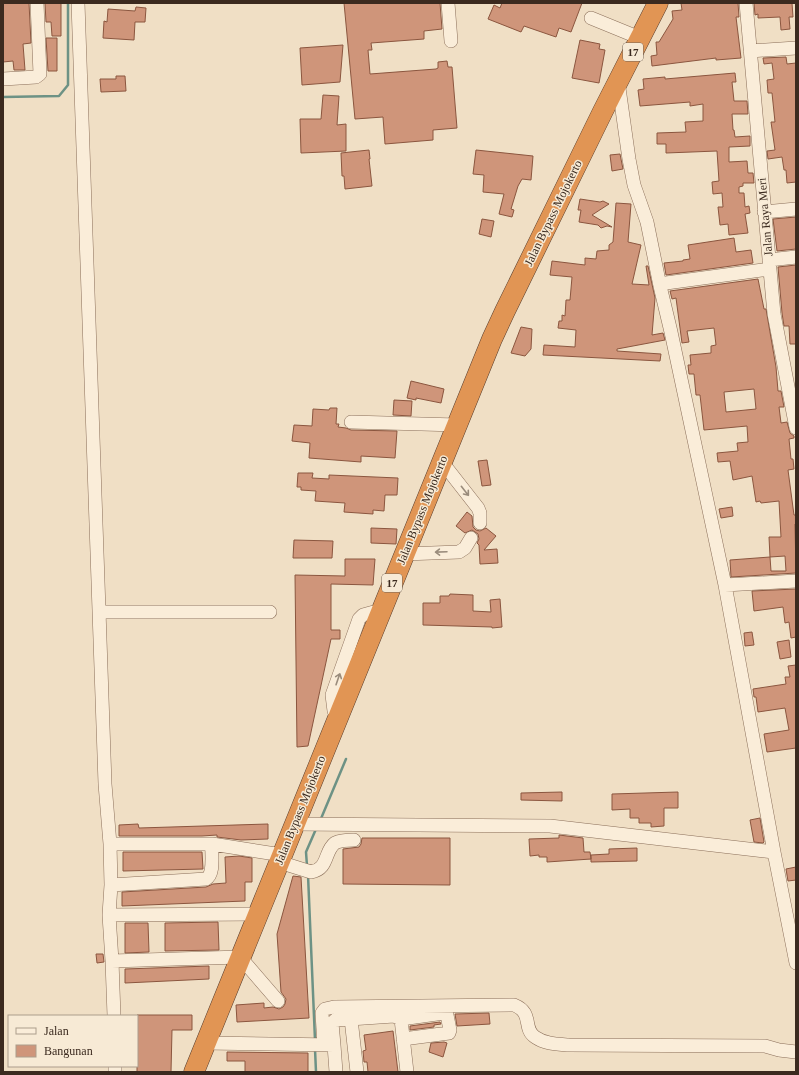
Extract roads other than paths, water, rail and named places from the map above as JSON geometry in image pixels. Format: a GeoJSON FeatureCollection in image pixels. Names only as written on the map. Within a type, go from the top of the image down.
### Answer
{"type":"FeatureCollection","features":[{"type":"Feature","properties":{"kind":"highway","name":"Jalan Bypass Mojokerto"},"geometry":{"type":"LineString","coordinates":[[194,1072],[281,858],[310,825],[338,716],[504,311],[658,3]]}},
{"type":"Feature","properties":{"kind":"street"},"geometry":{"type":"LineString","coordinates":[[3,79],[36,77],[40,74],[37,3]]}},
{"type":"Feature","properties":{"kind":"street"},"geometry":{"type":"LineString","coordinates":[[78,3],[105,784],[110,844],[111,885],[109,915],[114,1015]]}},
{"type":"Feature","properties":{"kind":"street"},"geometry":{"type":"LineString","coordinates":[[448,3],[451,41]]}},
{"type":"Feature","properties":{"kind":"street","name":"Jalan Raya Meri"},"geometry":{"type":"LineString","coordinates":[[746,3],[764,212],[776,326],[796,428]]}},
{"type":"Feature","properties":{"kind":"street"},"geometry":{"type":"LineString","coordinates":[[591,18],[640,38]]}},
{"type":"Feature","properties":{"kind":"street"},"geometry":{"type":"LineString","coordinates":[[750,51],[796,48]]}},
{"type":"Feature","properties":{"kind":"street"},"geometry":{"type":"LineString","coordinates":[[618,81],[629,159],[633,178],[647,222],[724,584],[796,963]]}},
{"type":"Feature","properties":{"kind":"street"},"geometry":{"type":"LineString","coordinates":[[764,212],[796,209]]}},
{"type":"Feature","properties":{"kind":"street"},"geometry":{"type":"LineString","coordinates":[[666,283],[769,265],[796,257]]}},
{"type":"Feature","properties":{"kind":"street"},"geometry":{"type":"LineString","coordinates":[[351,422],[457,425]]}},
{"type":"Feature","properties":{"kind":"street"},"geometry":{"type":"LineString","coordinates":[[442,462],[478,508],[480,513],[480,523]]}},
{"type":"Feature","properties":{"kind":"street"},"geometry":{"type":"LineString","coordinates":[[404,554],[459,552],[465,548],[471,538]]}},
{"type":"Feature","properties":{"kind":"street"},"geometry":{"type":"LineString","coordinates":[[724,584],[796,581]]}},
{"type":"Feature","properties":{"kind":"street"},"geometry":{"type":"LineString","coordinates":[[99,612],[270,612]]}},
{"type":"Feature","properties":{"kind":"street"},"geometry":{"type":"LineString","coordinates":[[310,825],[550,826],[774,852]]}},
{"type":"Feature","properties":{"kind":"street"},"geometry":{"type":"LineString","coordinates":[[110,844],[212,844],[281,858],[306,870],[315,871],[322,867],[335,844],[343,840],[354,840]]}},
{"type":"Feature","properties":{"kind":"street"},"geometry":{"type":"LineString","coordinates":[[111,885],[206,879],[211,874],[212,844]]}},
{"type":"Feature","properties":{"kind":"street"},"geometry":{"type":"LineString","coordinates":[[109,915],[259,914]]}},
{"type":"Feature","properties":{"kind":"street"},"geometry":{"type":"LineString","coordinates":[[112,961],[240,957],[278,1001]]}},
{"type":"Feature","properties":{"kind":"street"},"geometry":{"type":"LineString","coordinates":[[351,1019],[357,1069],[336,1070],[322,1045],[322,1014],[325,1009],[334,1007],[514,1005],[522,1008],[526,1014],[528,1026],[534,1036],[546,1042],[569,1045],[765,1046],[779,1050],[796,1052]]}},
{"type":"Feature","properties":{"kind":"street"},"geometry":{"type":"LineString","coordinates":[[322,1045],[332,1022],[335,1020],[394,1016],[401,1019],[444,1013],[447,1015],[450,1030],[449,1033],[403,1039]]}},
{"type":"Feature","properties":{"kind":"street"},"geometry":{"type":"LineString","coordinates":[[401,1019],[407,1072]]}},
{"type":"Feature","properties":{"kind":"street"},"geometry":{"type":"LineString","coordinates":[[206,1043],[322,1045]]}},
{"type":"Feature","properties":{"kind":"waterway"},"geometry":{"type":"LineString","coordinates":[[3,97],[59,96],[68,85],[68,3]]}},
{"type":"Feature","properties":{"kind":"waterway"},"geometry":{"type":"LineString","coordinates":[[320,821],[346,759]]}},
{"type":"Feature","properties":{"kind":"waterway"},"geometry":{"type":"LineString","coordinates":[[307,866],[306,852],[316,829]]}},
{"type":"Feature","properties":{"kind":"waterway"},"geometry":{"type":"LineString","coordinates":[[308,875],[315,1040]]}},
{"type":"Feature","properties":{"kind":"waterway"},"geometry":{"type":"LineString","coordinates":[[315,1049],[316,1072]]}}]}
